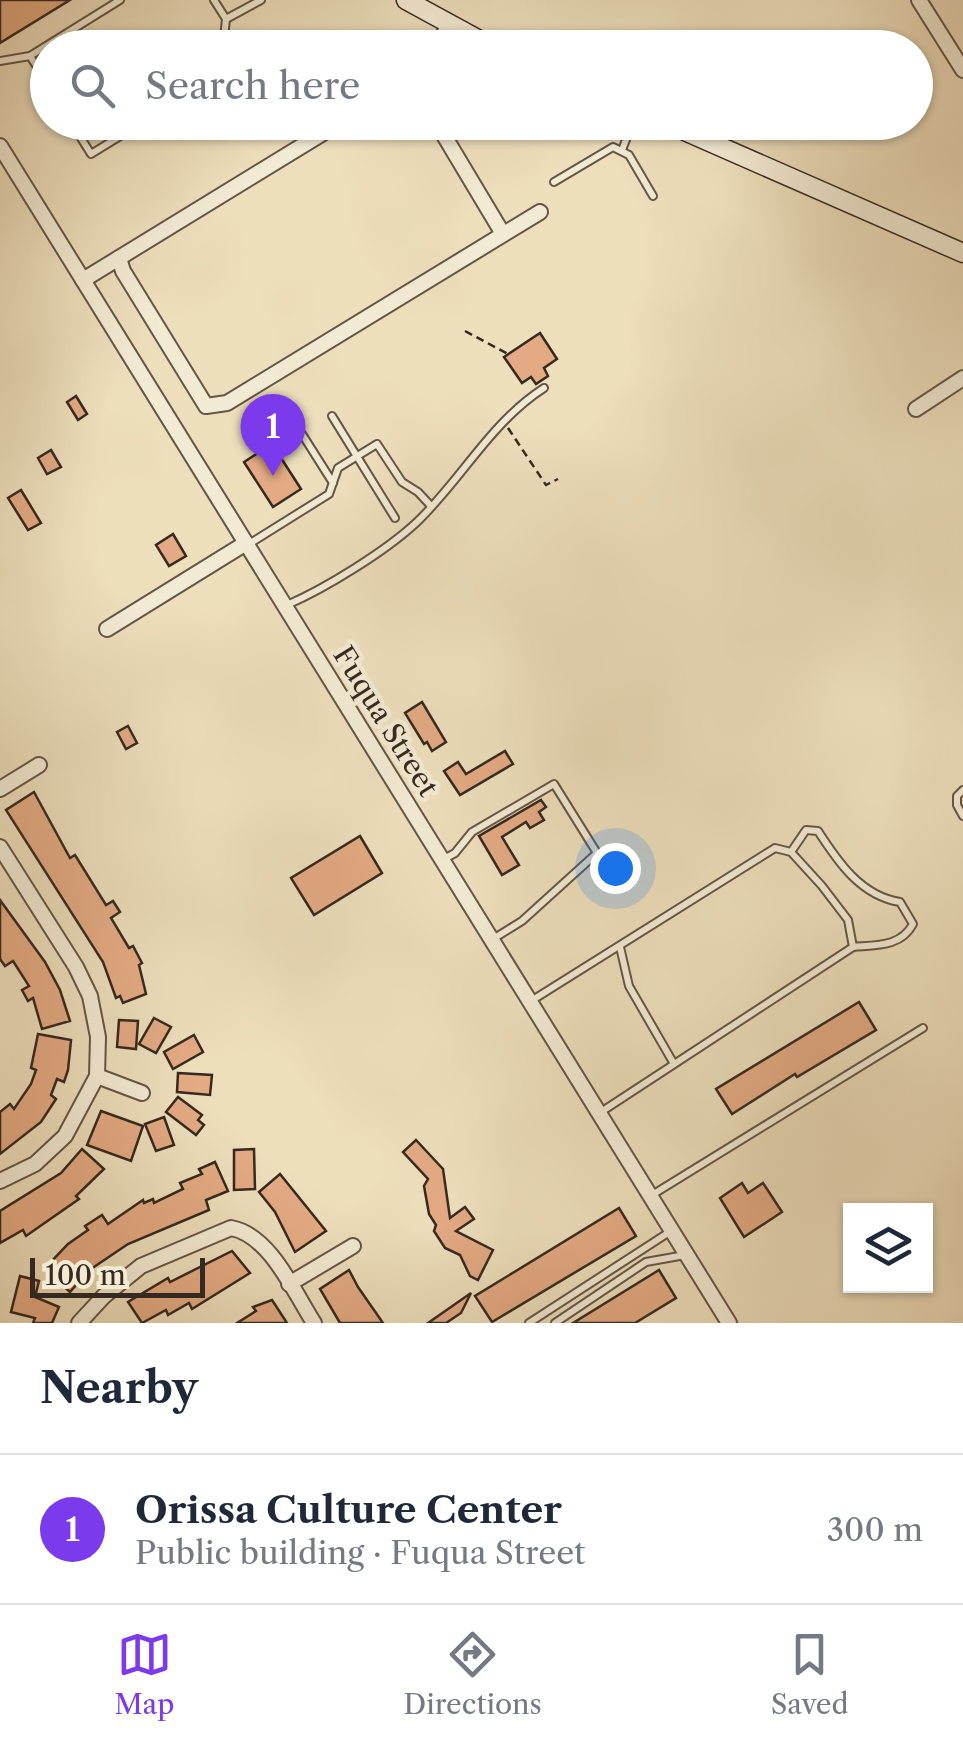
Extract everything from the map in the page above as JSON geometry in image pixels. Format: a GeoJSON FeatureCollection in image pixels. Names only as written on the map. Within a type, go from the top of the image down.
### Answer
{"type":"FeatureCollection","features":[{"type":"Feature","properties":{"kind":"main road"},"geometry":{"type":"LineString","coordinates":[[406,0],[436,30]]}},
{"type":"Feature","properties":{"kind":"main road"},"geometry":{"type":"LineString","coordinates":[[705,140],[963,252]]}},
{"type":"Feature","properties":{"kind":"street"},"geometry":{"type":"LineString","coordinates":[[919,0],[963,70]]}},
{"type":"Feature","properties":{"kind":"street"},"geometry":{"type":"LineString","coordinates":[[84,280],[311,140]]}},
{"type":"Feature","properties":{"kind":"street"},"geometry":{"type":"LineString","coordinates":[[447,140],[503,234]]}},
{"type":"Feature","properties":{"kind":"street","name":"Fuqua Street"},"geometry":{"type":"LineString","coordinates":[[0,146],[729,1323]]}},
{"type":"Feature","properties":{"kind":"street"},"geometry":{"type":"LineString","coordinates":[[119,258],[123,271],[206,406],[214,406],[227,403],[540,212]]}},
{"type":"Feature","properties":{"kind":"street"},"geometry":{"type":"LineString","coordinates":[[916,409],[963,378]]}},
{"type":"Feature","properties":{"kind":"street"},"geometry":{"type":"LineString","coordinates":[[107,630],[247,544]]}},
{"type":"Feature","properties":{"kind":"street"},"geometry":{"type":"LineString","coordinates":[[0,789],[39,765]]}},
{"type":"Feature","properties":{"kind":"street"},"geometry":{"type":"LineString","coordinates":[[0,847],[76,967],[90,996],[98,1037],[96,1076],[65,1136],[35,1164],[0,1181]]}},
{"type":"Feature","properties":{"kind":"street"},"geometry":{"type":"LineString","coordinates":[[96,1076],[142,1092]]}},
{"type":"Feature","properties":{"kind":"street"},"geometry":{"type":"LineString","coordinates":[[79,1323],[104,1296],[142,1266],[231,1228],[246,1231],[264,1248],[314,1323]]}},
{"type":"Feature","properties":{"kind":"street"},"geometry":{"type":"LineString","coordinates":[[289,1284],[352,1246]]}},
{"type":"Feature","properties":{"kind":"lane"},"geometry":{"type":"LineString","coordinates":[[72,30],[120,0]]}},
{"type":"Feature","properties":{"kind":"lane"},"geometry":{"type":"LineString","coordinates":[[214,0],[226,19],[225,30]]}},
{"type":"Feature","properties":{"kind":"lane"},"geometry":{"type":"LineString","coordinates":[[226,19],[261,0]]}},
{"type":"Feature","properties":{"kind":"lane"},"geometry":{"type":"LineString","coordinates":[[0,60],[30,56]]}},
{"type":"Feature","properties":{"kind":"lane"},"geometry":{"type":"LineString","coordinates":[[83,140],[91,154],[114,140]]}},
{"type":"Feature","properties":{"kind":"lane"},"geometry":{"type":"LineString","coordinates":[[622,150],[626,140]]}},
{"type":"Feature","properties":{"kind":"lane"},"geometry":{"type":"LineString","coordinates":[[554,182],[604,150],[622,150]]}},
{"type":"Feature","properties":{"kind":"lane"},"geometry":{"type":"LineString","coordinates":[[622,150],[652,196]]}},
{"type":"Feature","properties":{"kind":"lane"},"geometry":{"type":"LineString","coordinates":[[286,606],[392,541],[432,506],[495,431],[544,388]]}},
{"type":"Feature","properties":{"kind":"lane"},"geometry":{"type":"LineString","coordinates":[[332,416],[395,518]]}},
{"type":"Feature","properties":{"kind":"lane"},"geometry":{"type":"LineString","coordinates":[[302,434],[333,483]]}},
{"type":"Feature","properties":{"kind":"lane"},"geometry":{"type":"LineString","coordinates":[[247,544],[329,494],[338,468],[377,444],[402,482],[432,506]]}},
{"type":"Feature","properties":{"kind":"lane"},"geometry":{"type":"LineString","coordinates":[[443,860],[456,853],[472,832],[554,784],[597,852],[522,921],[492,940]]}},
{"type":"Feature","properties":{"kind":"lane"},"geometry":{"type":"LineString","coordinates":[[963,790],[957,796],[963,816]]}},
{"type":"Feature","properties":{"kind":"lane"},"geometry":{"type":"LineString","coordinates":[[599,1113],[854,947],[892,944],[908,934],[913,924],[900,902],[866,890],[818,831],[806,830],[791,852]]}},
{"type":"Feature","properties":{"kind":"lane"},"geometry":{"type":"LineString","coordinates":[[530,1002],[775,848],[791,852],[848,920],[854,947]]}},
{"type":"Feature","properties":{"kind":"lane"},"geometry":{"type":"LineString","coordinates":[[620,947],[629,986],[674,1064]]}},
{"type":"Feature","properties":{"kind":"lane"},"geometry":{"type":"LineString","coordinates":[[650,1196],[923,1028]]}},
{"type":"Feature","properties":{"kind":"lane"},"geometry":{"type":"LineString","coordinates":[[529,1323],[672,1231]]}},
{"type":"Feature","properties":{"kind":"lane"},"geometry":{"type":"LineString","coordinates":[[555,1323],[646,1262],[687,1255]]}},
{"type":"Feature","properties":{"kind":"path"},"geometry":{"type":"LineString","coordinates":[[465,331],[508,354]]}},
{"type":"Feature","properties":{"kind":"path"},"geometry":{"type":"LineString","coordinates":[[512,433],[546,485],[558,479]]}},
{"type":"Feature","properties":{"kind":"building"},"geometry":{"type":"Polygon","coordinates":[[[0,0],[70,0],[0,43],[0,0]]]}},
{"type":"Feature","properties":{"kind":"building"},"geometry":{"type":"Polygon","coordinates":[[[540,333],[557,359],[544,368],[548,376],[536,384],[531,377],[522,383],[504,357],[540,333]]]}},
{"type":"Feature","properties":{"kind":"building"},"geometry":{"type":"Polygon","coordinates":[[[76,396],[87,414],[78,420],[67,402],[76,396]]]}},
{"type":"Feature","properties":{"kind":"building"},"geometry":{"type":"Polygon","coordinates":[[[272,444],[301,489],[273,507],[244,462],[272,444]]]}},
{"type":"Feature","properties":{"kind":"building"},"geometry":{"type":"Polygon","coordinates":[[[51,450],[61,467],[47,474],[38,458],[51,450]]]}},
{"type":"Feature","properties":{"kind":"building"},"geometry":{"type":"Polygon","coordinates":[[[21,490],[41,523],[28,530],[8,498],[21,490]]]}},
{"type":"Feature","properties":{"kind":"building"},"geometry":{"type":"Polygon","coordinates":[[[173,534],[186,556],[169,566],[156,545],[173,534]]]}},
{"type":"Feature","properties":{"kind":"building"},"geometry":{"type":"Polygon","coordinates":[[[422,702],[446,742],[432,751],[405,713],[422,702]]]}},
{"type":"Feature","properties":{"kind":"building"},"geometry":{"type":"Polygon","coordinates":[[[128,726],[137,743],[126,749],[117,732],[128,726]]]}},
{"type":"Feature","properties":{"kind":"building"},"geometry":{"type":"Polygon","coordinates":[[[505,751],[513,764],[460,795],[444,771],[458,762],[466,774],[505,751]]]}},
{"type":"Feature","properties":{"kind":"building"},"geometry":{"type":"Polygon","coordinates":[[[34,792],[70,858],[75,855],[106,905],[113,901],[120,912],[111,918],[142,963],[139,965],[146,994],[123,1003],[120,996],[116,998],[103,962],[6,810],[34,792]]]}},
{"type":"Feature","properties":{"kind":"building"},"geometry":{"type":"Polygon","coordinates":[[[541,800],[546,807],[539,812],[544,820],[530,828],[526,822],[502,837],[519,865],[502,875],[479,836],[541,800]]]}},
{"type":"Feature","properties":{"kind":"building"},"geometry":{"type":"Polygon","coordinates":[[[360,836],[382,873],[314,915],[291,878],[360,836]]]}},
{"type":"Feature","properties":{"kind":"building"},"geometry":{"type":"Polygon","coordinates":[[[0,900],[45,962],[70,1021],[42,1029],[33,998],[28,1001],[22,990],[29,986],[13,961],[5,966],[0,959],[0,900]]]}},
{"type":"Feature","properties":{"kind":"building"},"geometry":{"type":"Polygon","coordinates":[[[859,1002],[876,1030],[732,1114],[716,1089],[859,1002]]]}},
{"type":"Feature","properties":{"kind":"building"},"geometry":{"type":"Polygon","coordinates":[[[154,1018],[171,1027],[156,1053],[139,1044],[154,1018]]]}},
{"type":"Feature","properties":{"kind":"building"},"geometry":{"type":"Polygon","coordinates":[[[119,1020],[138,1021],[136,1049],[117,1047],[119,1020]]]}},
{"type":"Feature","properties":{"kind":"building"},"geometry":{"type":"Polygon","coordinates":[[[38,1034],[71,1040],[68,1070],[64,1082],[57,1079],[51,1095],[56,1099],[41,1122],[0,1154],[0,1112],[10,1104],[14,1109],[31,1084],[36,1070],[31,1068],[38,1034]]]}},
{"type":"Feature","properties":{"kind":"building"},"geometry":{"type":"Polygon","coordinates":[[[194,1035],[203,1052],[173,1069],[164,1052],[194,1035]]]}},
{"type":"Feature","properties":{"kind":"building"},"geometry":{"type":"Polygon","coordinates":[[[178,1073],[212,1075],[210,1095],[177,1092],[178,1073]]]}},
{"type":"Feature","properties":{"kind":"building"},"geometry":{"type":"Polygon","coordinates":[[[178,1097],[202,1115],[198,1120],[204,1125],[196,1135],[166,1112],[178,1097]]]}},
{"type":"Feature","properties":{"kind":"building"},"geometry":{"type":"Polygon","coordinates":[[[101,1111],[143,1126],[131,1161],[87,1145],[101,1111]]]}},
{"type":"Feature","properties":{"kind":"building"},"geometry":{"type":"Polygon","coordinates":[[[164,1117],[174,1145],[156,1151],[145,1124],[164,1117]]]}},
{"type":"Feature","properties":{"kind":"building"},"geometry":{"type":"Polygon","coordinates":[[[416,1140],[443,1169],[450,1218],[465,1207],[474,1219],[456,1231],[493,1250],[478,1280],[470,1276],[460,1255],[445,1248],[434,1231],[436,1225],[429,1214],[424,1186],[428,1179],[403,1152],[416,1140]]]}},
{"type":"Feature","properties":{"kind":"building"},"geometry":{"type":"Polygon","coordinates":[[[82,1149],[104,1169],[76,1196],[79,1199],[26,1236],[23,1230],[0,1243],[0,1211],[61,1173],[82,1149]]]}},
{"type":"Feature","properties":{"kind":"building"},"geometry":{"type":"Polygon","coordinates":[[[254,1149],[255,1189],[234,1190],[234,1150],[254,1149]]]}},
{"type":"Feature","properties":{"kind":"building"},"geometry":{"type":"Polygon","coordinates":[[[215,1162],[228,1191],[206,1200],[209,1210],[128,1244],[82,1275],[70,1292],[49,1273],[54,1267],[50,1263],[88,1230],[85,1226],[102,1215],[108,1224],[143,1200],[144,1203],[153,1199],[154,1203],[183,1189],[180,1183],[202,1174],[199,1169],[215,1162]]]}},
{"type":"Feature","properties":{"kind":"building"},"geometry":{"type":"Polygon","coordinates":[[[280,1174],[326,1231],[295,1252],[275,1212],[259,1192],[280,1174]]]}},
{"type":"Feature","properties":{"kind":"building"},"geometry":{"type":"Polygon","coordinates":[[[742,1183],[748,1193],[763,1183],[782,1212],[744,1237],[720,1198],[742,1183]]]}},
{"type":"Feature","properties":{"kind":"building"},"geometry":{"type":"Polygon","coordinates":[[[619,1208],[636,1236],[492,1322],[475,1296],[619,1208]]]}},
{"type":"Feature","properties":{"kind":"building"},"geometry":{"type":"Polygon","coordinates":[[[232,1251],[250,1273],[192,1309],[189,1303],[142,1323],[128,1302],[168,1278],[170,1282],[232,1251]]]}},
{"type":"Feature","properties":{"kind":"building"},"geometry":{"type":"Polygon","coordinates":[[[349,1270],[383,1323],[340,1323],[320,1289],[349,1270]]]}},
{"type":"Feature","properties":{"kind":"building"},"geometry":{"type":"Polygon","coordinates":[[[659,1270],[676,1298],[635,1323],[573,1323],[659,1270]]]}},
{"type":"Feature","properties":{"kind":"building"},"geometry":{"type":"Polygon","coordinates":[[[20,1276],[39,1281],[35,1297],[59,1307],[52,1323],[33,1323],[35,1318],[11,1312],[20,1276]]]}},
{"type":"Feature","properties":{"kind":"building"},"geometry":{"type":"Polygon","coordinates":[[[471,1293],[461,1313],[446,1323],[428,1323],[471,1293]]]}},
{"type":"Feature","properties":{"kind":"building"},"geometry":{"type":"Polygon","coordinates":[[[272,1300],[287,1323],[237,1323],[256,1311],[253,1307],[272,1300]]]}},
{"type":"Feature","properties":{"kind":"place","name":"Orissa Culture Center"},"geometry":{"type":"Point","coordinates":[273,476]}}]}
